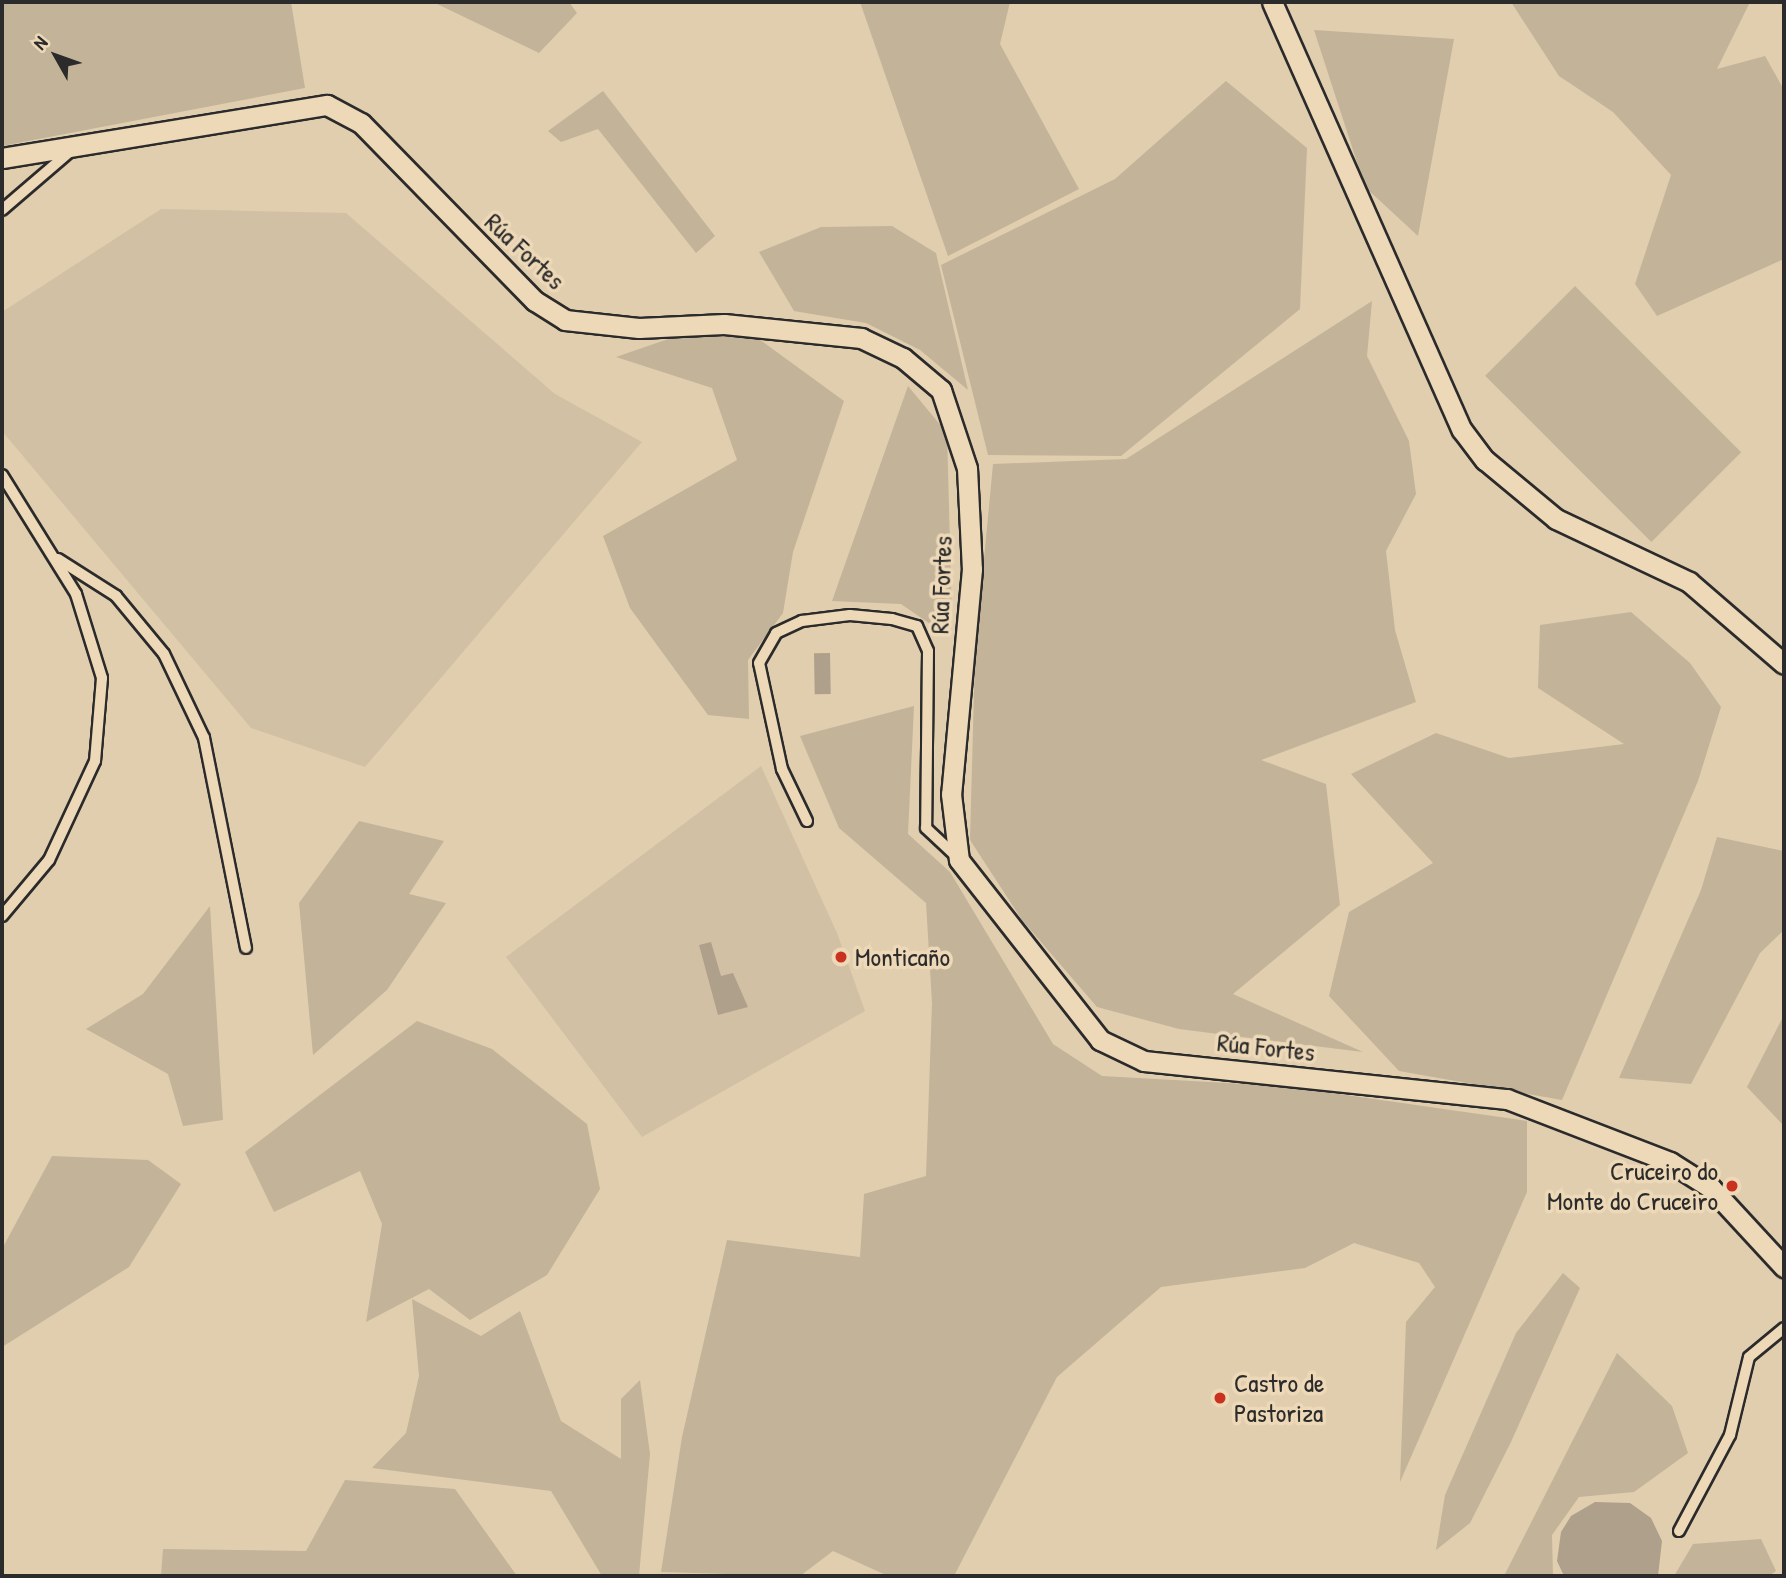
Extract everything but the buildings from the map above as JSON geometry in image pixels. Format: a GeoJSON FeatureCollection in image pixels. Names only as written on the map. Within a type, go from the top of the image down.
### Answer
{"type":"FeatureCollection","features":[{"type":"Feature","properties":{"kind":"street"},"geometry":{"type":"LineString","coordinates":[[1272,2],[1462,430],[1485,460],[1556,519],[1689,582],[1784,664]]}},
{"type":"Feature","properties":{"kind":"street","name":"Rúa Fortes"},"geometry":{"type":"LineString","coordinates":[[2,159],[82,142],[327,105],[361,123],[535,301],[565,320],[639,328],[723,324],[861,338],[912,366],[941,390],[967,468],[972,569],[951,794],[960,860],[1100,1040],[1144,1060],[1507,1099],[1670,1162],[1711,1188],[1784,1267]]}},
{"type":"Feature","properties":{"kind":"lane"},"geometry":{"type":"LineString","coordinates":[[2,210],[82,142]]}},
{"type":"Feature","properties":{"kind":"lane"},"geometry":{"type":"LineString","coordinates":[[2,475],[76,594],[102,678],[95,761],[49,860],[2,916]]}},
{"type":"Feature","properties":{"kind":"lane"},"geometry":{"type":"LineString","coordinates":[[54,556],[116,596],[164,654],[204,738],[246,948]]}},
{"type":"Feature","properties":{"kind":"lane"},"geometry":{"type":"LineString","coordinates":[[807,821],[782,769],[759,663],[776,633],[802,621],[850,615],[892,619],[917,626],[928,651],[926,828],[960,860]]}},
{"type":"Feature","properties":{"kind":"lane"},"geometry":{"type":"LineString","coordinates":[[1679,1531],[1730,1435],[1749,1357],[1784,1328]]}},
{"type":"Feature","properties":{"kind":"shaded area"},"geometry":{"type":"Polygon","coordinates":[[[2,2],[291,2],[305,88],[2,146],[2,2]]]}},
{"type":"Feature","properties":{"kind":"shaded area"},"geometry":{"type":"Polygon","coordinates":[[[433,2],[569,2],[577,13],[539,53],[433,2]]]}},
{"type":"Feature","properties":{"kind":"shaded area"},"geometry":{"type":"Polygon","coordinates":[[[860,2],[1010,2],[1000,44],[1079,189],[948,256],[860,2]]]}},
{"type":"Feature","properties":{"kind":"shaded area"},"geometry":{"type":"Polygon","coordinates":[[[1511,2],[1750,2],[1717,69],[1765,56],[1784,90],[1784,259],[1657,316],[1635,284],[1671,175],[1613,112],[1559,76],[1511,2]]]}},
{"type":"Feature","properties":{"kind":"shaded area"},"geometry":{"type":"Polygon","coordinates":[[[1314,30],[1454,39],[1418,236],[1365,187],[1314,30]]]}},
{"type":"Feature","properties":{"kind":"shaded area"},"geometry":{"type":"Polygon","coordinates":[[[1226,81],[1307,148],[1300,309],[1121,456],[988,455],[941,265],[1115,179],[1226,81]]]}},
{"type":"Feature","properties":{"kind":"shaded area"},"geometry":{"type":"Polygon","coordinates":[[[603,91],[715,236],[696,253],[598,129],[561,142],[548,131],[603,91]]]}},
{"type":"Feature","properties":{"kind":"shaded area"},"geometry":{"type":"Polygon","coordinates":[[[161,209],[346,213],[555,394],[642,442],[365,767],[251,728],[2,431],[2,312],[161,209]]]}},
{"type":"Feature","properties":{"kind":"shaded area"},"geometry":{"type":"Polygon","coordinates":[[[892,226],[936,253],[968,390],[920,350],[866,323],[794,311],[759,252],[821,227],[892,226]]]}},
{"type":"Feature","properties":{"kind":"shaded area"},"geometry":{"type":"Polygon","coordinates":[[[1575,286],[1741,452],[1651,542],[1485,376],[1575,286]]]}},
{"type":"Feature","properties":{"kind":"shaded area"},"geometry":{"type":"Polygon","coordinates":[[[1372,301],[1367,356],[1409,441],[1416,494],[1386,551],[1395,630],[1416,702],[1261,760],[1326,784],[1340,905],[1233,994],[1363,1052],[1179,1029],[1097,1007],[1022,920],[970,840],[975,655],[993,464],[1126,459],[1372,301]]]}},
{"type":"Feature","properties":{"kind":"shaded area"},"geometry":{"type":"Polygon","coordinates":[[[674,337],[756,337],[844,401],[793,552],[783,613],[748,660],[749,719],[708,715],[630,608],[603,536],[737,460],[712,388],[616,357],[674,337]]]}},
{"type":"Feature","properties":{"kind":"shaded area"},"geometry":{"type":"Polygon","coordinates":[[[908,386],[947,433],[952,619],[930,624],[901,604],[832,601],[908,386]]]}},
{"type":"Feature","properties":{"kind":"shaded area"},"geometry":{"type":"Polygon","coordinates":[[[1631,612],[1690,663],[1721,707],[1698,781],[1562,1100],[1399,1071],[1329,996],[1349,912],[1433,863],[1351,774],[1436,733],[1509,758],[1624,744],[1538,688],[1540,625],[1631,612]]]}},
{"type":"Feature","properties":{"kind":"shaded area"},"geometry":{"type":"Polygon","coordinates":[[[914,706],[908,834],[950,872],[1053,1044],[1102,1076],[1283,1086],[1527,1121],[1527,1192],[1400,1482],[1406,1322],[1435,1287],[1419,1263],[1354,1243],[1305,1268],[1161,1287],[1057,1377],[954,1576],[888,1576],[833,1551],[800,1576],[661,1572],[682,1437],[727,1240],[860,1257],[864,1194],[926,1176],[932,1003],[926,903],[839,828],[800,736],[914,706]]]}},
{"type":"Feature","properties":{"kind":"shaded area"},"geometry":{"type":"Polygon","coordinates":[[[761,766],[837,933],[865,1011],[642,1137],[506,957],[761,766]]]}},
{"type":"Feature","properties":{"kind":"shaded area"},"geometry":{"type":"Polygon","coordinates":[[[359,821],[444,841],[409,894],[446,903],[387,990],[313,1055],[299,903],[359,821]]]}},
{"type":"Feature","properties":{"kind":"shaded area"},"geometry":{"type":"Polygon","coordinates":[[[1717,837],[1784,851],[1784,930],[1760,953],[1691,1084],[1619,1078],[1701,890],[1717,837]]]}},
{"type":"Feature","properties":{"kind":"shaded area"},"geometry":{"type":"Polygon","coordinates":[[[210,906],[223,1120],[183,1126],[168,1074],[86,1029],[143,994],[210,906]]]}},
{"type":"Feature","properties":{"kind":"shaded area"},"geometry":{"type":"Polygon","coordinates":[[[1784,1015],[1784,1126],[1747,1087],[1784,1015]]]}},
{"type":"Feature","properties":{"kind":"shaded area"},"geometry":{"type":"Polygon","coordinates":[[[417,1021],[492,1049],[587,1124],[600,1189],[547,1275],[470,1320],[429,1289],[366,1322],[382,1224],[360,1171],[274,1212],[245,1152],[417,1021]]]}},
{"type":"Feature","properties":{"kind":"shaded area"},"geometry":{"type":"Polygon","coordinates":[[[52,1156],[148,1160],[181,1184],[129,1267],[2,1347],[2,1249],[52,1156]]]}},
{"type":"Feature","properties":{"kind":"shaded area"},"geometry":{"type":"Polygon","coordinates":[[[1563,1273],[1580,1288],[1511,1442],[1470,1523],[1436,1550],[1445,1495],[1516,1333],[1563,1273]]]}},
{"type":"Feature","properties":{"kind":"shaded area"},"geometry":{"type":"Polygon","coordinates":[[[412,1299],[481,1336],[520,1311],[561,1421],[621,1459],[621,1399],[640,1380],[650,1454],[639,1576],[602,1576],[551,1491],[372,1468],[406,1433],[419,1376],[412,1299]]]}},
{"type":"Feature","properties":{"kind":"shaded area"},"geometry":{"type":"Polygon","coordinates":[[[1617,1353],[1672,1406],[1688,1453],[1634,1492],[1579,1497],[1552,1535],[1553,1576],[1504,1576],[1617,1353]]]}},
{"type":"Feature","properties":{"kind":"shaded area"},"geometry":{"type":"Polygon","coordinates":[[[345,1480],[455,1489],[517,1576],[161,1576],[163,1549],[306,1551],[345,1480]]]}},
{"type":"Feature","properties":{"kind":"shaded area"},"geometry":{"type":"Polygon","coordinates":[[[1761,1539],[1776,1571],[1769,1576],[1674,1576],[1693,1544],[1761,1539]]]}},
{"type":"Feature","properties":{"kind":"place","name":"Monticaño"},"geometry":{"type":"Point","coordinates":[841,957]}},
{"type":"Feature","properties":{"kind":"place","name":"Cruceiro do Monte do Cruceiro"},"geometry":{"type":"Point","coordinates":[1732,1186]}},
{"type":"Feature","properties":{"kind":"place","name":"Castro de Pastoriza"},"geometry":{"type":"Point","coordinates":[1220,1398]}}]}
